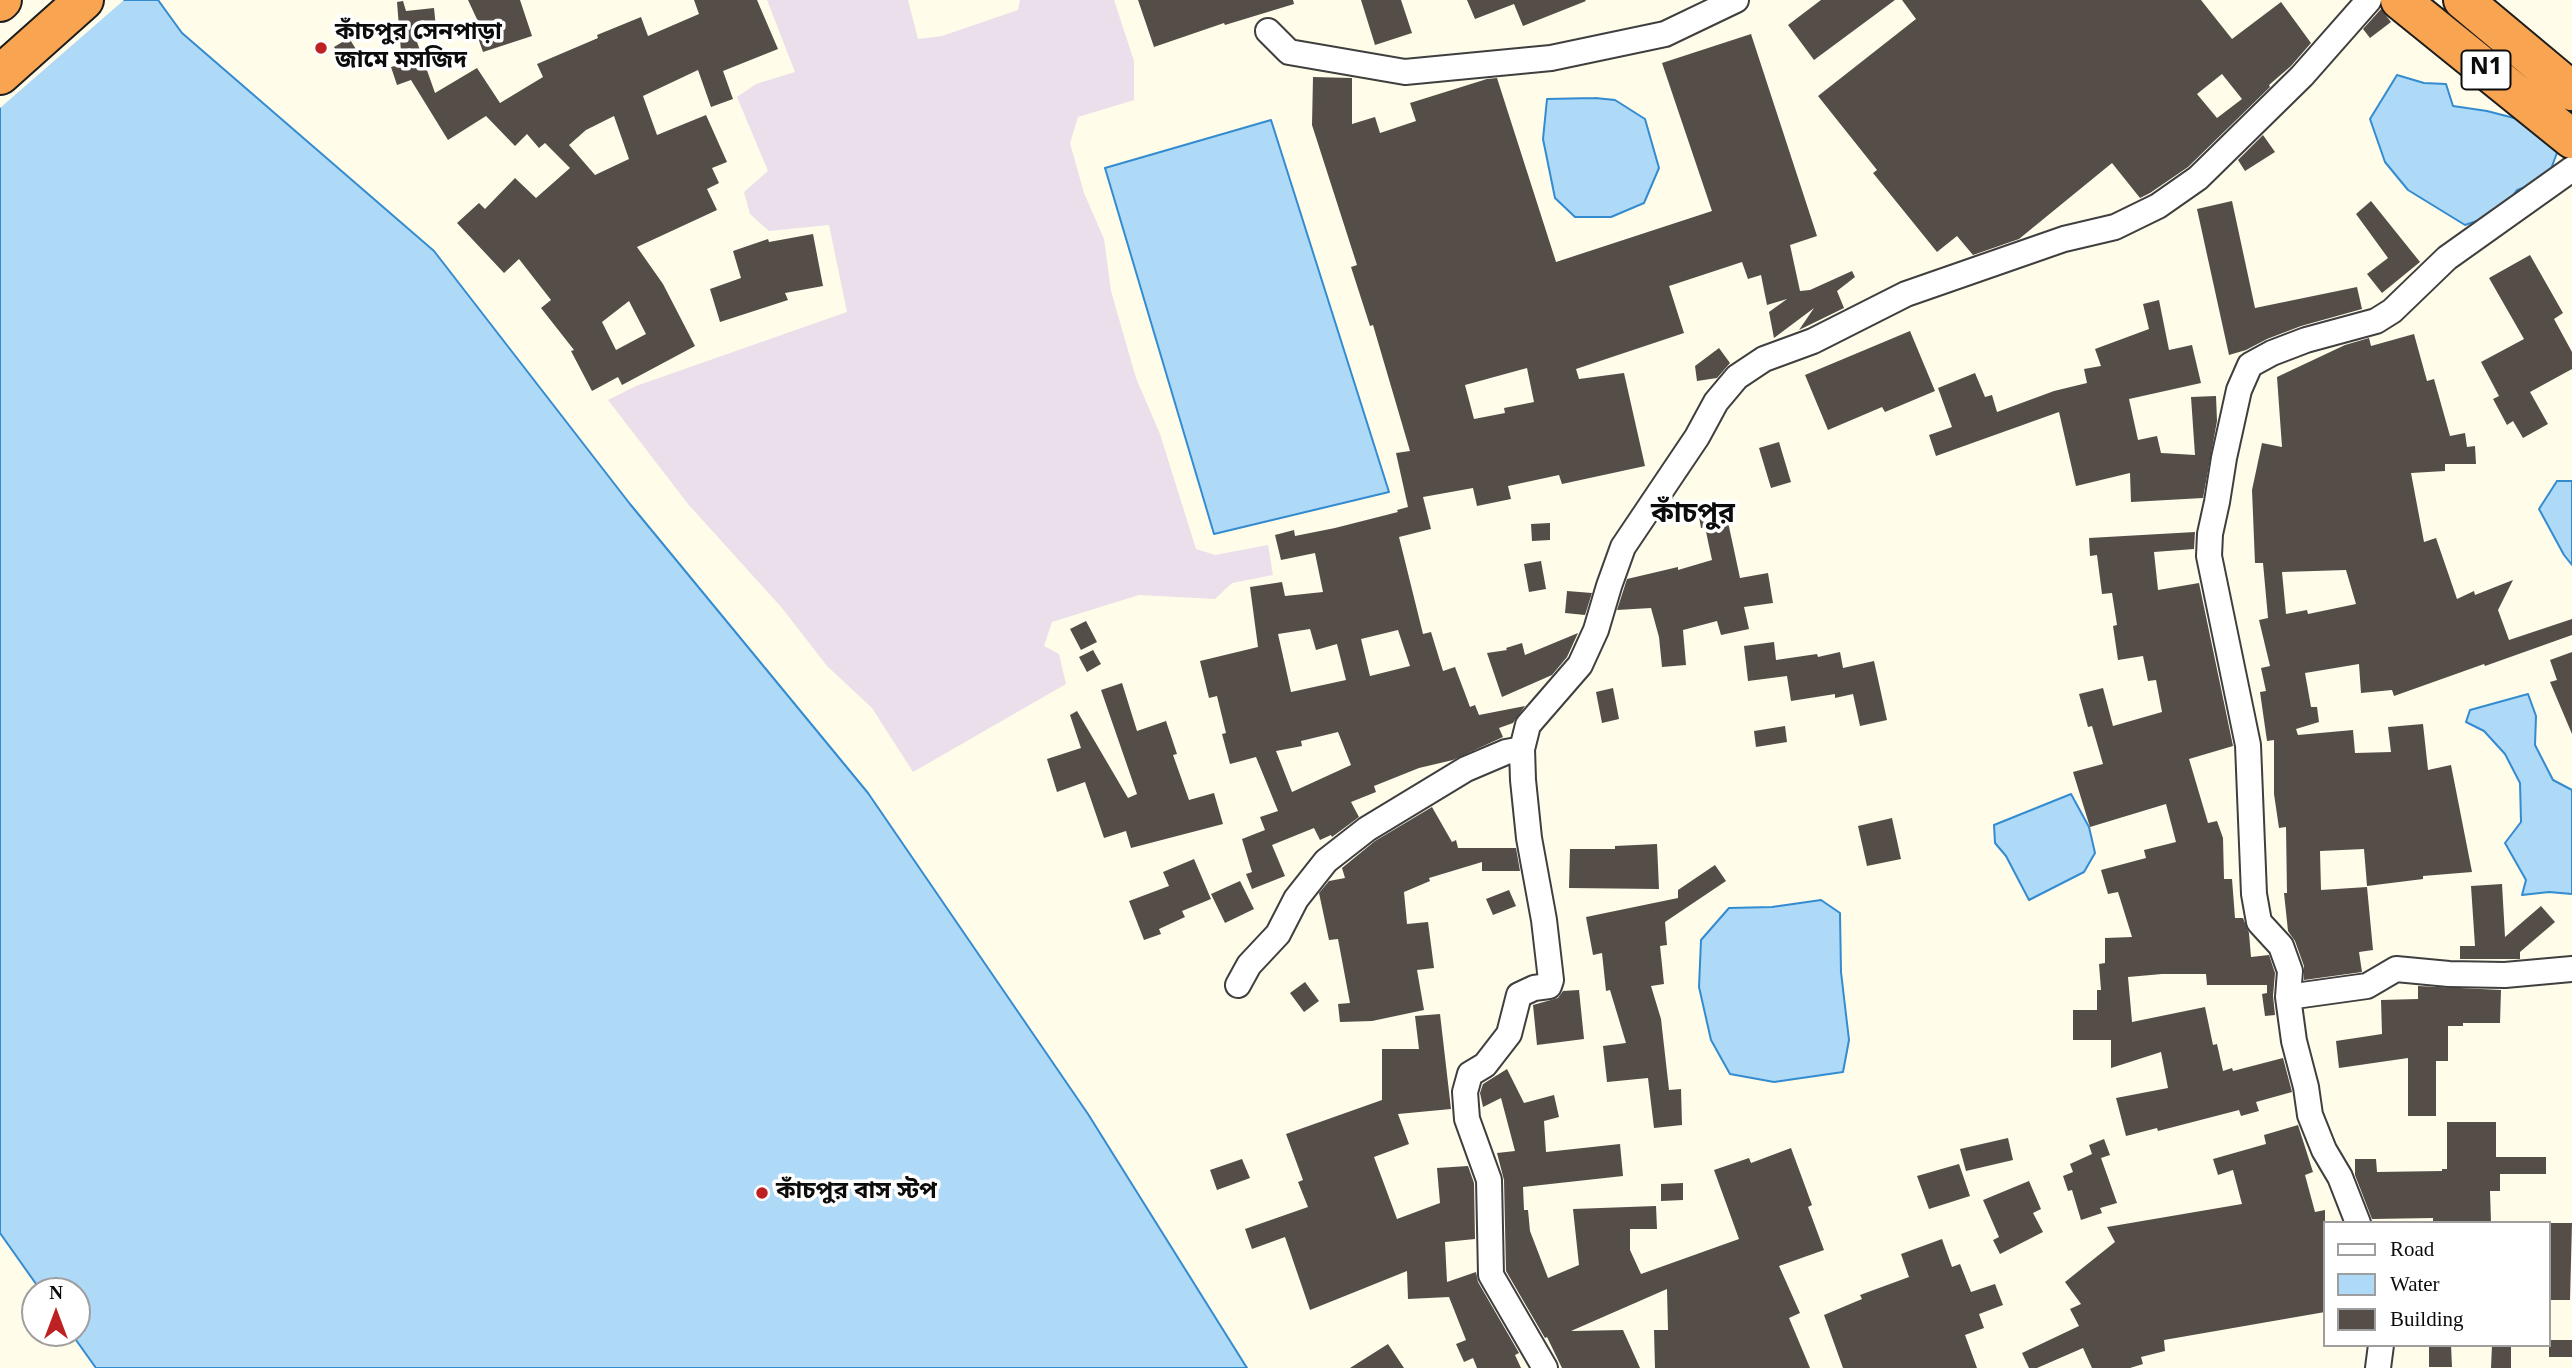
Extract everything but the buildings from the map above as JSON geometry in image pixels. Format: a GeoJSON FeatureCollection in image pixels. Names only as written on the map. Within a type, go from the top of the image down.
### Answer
{"type":"FeatureCollection","features":[{"type":"Feature","properties":{"kind":"highway"},"geometry":{"type":"LineString","coordinates":[[0,43],[50,0]]}},
{"type":"Feature","properties":{"kind":"highway"},"geometry":{"type":"LineString","coordinates":[[0,75],[84,0]]}},
{"type":"Feature","properties":{"kind":"highway","name":"N1"},"geometry":{"type":"LineString","coordinates":[[2400,0],[2572,139]]}},
{"type":"Feature","properties":{"kind":"highway","name":"N1"},"geometry":{"type":"LineString","coordinates":[[2463,0],[2572,91]]}},
{"type":"Feature","properties":{"kind":"street"},"geometry":{"type":"LineString","coordinates":[[1268,31],[1289,52],[1405,72],[1551,58],[1665,34],[1736,0]]}},
{"type":"Feature","properties":{"kind":"street"},"geometry":{"type":"LineString","coordinates":[[1545,1368],[1491,1275],[1489,1180],[1467,1119],[1465,1092],[1470,1074],[1485,1065],[1509,1034],[1519,995],[1549,986],[1551,980],[1544,920],[1529,838],[1522,780],[1522,749],[1528,725],[1580,665],[1596,630],[1623,547],[1697,437],[1716,401],[1737,377],[1764,359],[1813,341],[1906,294],[2064,239],[2115,226],[2158,206],[2197,178],[2302,76],[2369,0]]}},
{"type":"Feature","properties":{"kind":"street"},"geometry":{"type":"LineString","coordinates":[[2357,1221],[2340,1177],[2324,1150],[2310,1115],[2294,1041],[2288,997],[2290,971],[2281,946],[2259,922],[2254,894],[2248,744],[2209,556],[2210,534],[2239,390],[2250,365],[2272,353],[2306,340],[2376,321],[2392,311],[2447,258],[2572,169]]}},
{"type":"Feature","properties":{"kind":"street"},"geometry":{"type":"LineString","coordinates":[[1238,985],[1249,965],[1278,934],[1296,899],[1326,861],[1367,829],[1455,775],[1506,752],[1522,749]]}},
{"type":"Feature","properties":{"kind":"street"},"geometry":{"type":"LineString","coordinates":[[2288,997],[2367,986],[2396,969],[2505,975],[2572,969]]}},
{"type":"Feature","properties":{"kind":"street"},"geometry":{"type":"LineString","coordinates":[[2378,1368],[2381,1347]]}},
{"type":"Feature","properties":{"kind":"shaded area"},"geometry":{"type":"Polygon","coordinates":[[[767,0],[908,0],[918,39],[942,36],[1018,10],[1020,0],[1114,0],[1134,61],[1134,100],[1078,117],[1070,143],[1084,193],[1104,239],[1111,291],[1136,378],[1160,434],[1196,549],[1215,555],[1268,545],[1273,575],[1232,583],[1215,599],[1139,595],[1052,622],[1044,646],[1059,654],[1066,684],[913,772],[872,708],[827,666],[782,608],[688,504],[608,400],[636,386],[847,312],[829,225],[769,231],[750,214],[744,192],[768,171],[737,97],[756,84],[795,72],[767,0]]]}},
{"type":"Feature","properties":{"kind":"water"},"geometry":{"type":"Polygon","coordinates":[[[0,0],[158,0],[182,33],[434,251],[630,504],[868,793],[1088,1114],[1247,1368],[96,1368],[81,1347],[91,1347],[91,1277],[31,1277],[0,1233],[0,0]]]}},
{"type":"Feature","properties":{"kind":"water"},"geometry":{"type":"Polygon","coordinates":[[[2397,75],[2424,83],[2446,84],[2453,106],[2487,111],[2545,126],[2558,150],[2547,180],[2517,190],[2500,213],[2465,225],[2408,190],[2385,162],[2370,119],[2397,75]]]}},
{"type":"Feature","properties":{"kind":"water"},"geometry":{"type":"Polygon","coordinates":[[[1547,99],[1615,100],[1645,119],[1659,168],[1644,203],[1611,217],[1575,217],[1555,198],[1543,139],[1547,99]]]}},
{"type":"Feature","properties":{"kind":"water"},"geometry":{"type":"Polygon","coordinates":[[[1271,120],[1389,492],[1214,534],[1105,168],[1271,120]]]}},
{"type":"Feature","properties":{"kind":"water"},"geometry":{"type":"Polygon","coordinates":[[[2557,481],[2572,481],[2572,565],[2539,509],[2557,481]]]}},
{"type":"Feature","properties":{"kind":"water"},"geometry":{"type":"Polygon","coordinates":[[[2528,694],[2536,716],[2535,745],[2553,780],[2572,790],[2572,894],[2549,892],[2522,895],[2526,880],[2505,843],[2521,822],[2520,783],[2505,754],[2484,731],[2466,722],[2470,710],[2528,694]]]}},
{"type":"Feature","properties":{"kind":"water"},"geometry":{"type":"Polygon","coordinates":[[[2071,794],[2089,827],[2095,853],[2084,872],[2029,900],[2006,856],[1995,843],[1994,825],[2071,794]]]}},
{"type":"Feature","properties":{"kind":"water"},"geometry":{"type":"Polygon","coordinates":[[[1821,900],[1840,913],[1841,972],[1849,1040],[1843,1072],[1774,1082],[1730,1074],[1711,1040],[1699,987],[1701,940],[1729,908],[1772,907],[1821,900]]]}},
{"type":"Feature","properties":{"kind":"pier"},"geometry":{"type":"Polygon","coordinates":[[[0,0],[124,0],[0,108],[0,0]]]}},
{"type":"Feature","properties":{"kind":"place","name":"কাঁচপুর সেনপাড়া জামে মসজিদ"},"geometry":{"type":"Point","coordinates":[321,48]}},
{"type":"Feature","properties":{"kind":"place","name":"কাঁচপুর বাস স্টপ"},"geometry":{"type":"Point","coordinates":[762,1193]}},
{"type":"Feature","properties":{"kind":"district","name":"কাঁচপুর"},"geometry":{"type":"Point","coordinates":[1693,517]}}]}
